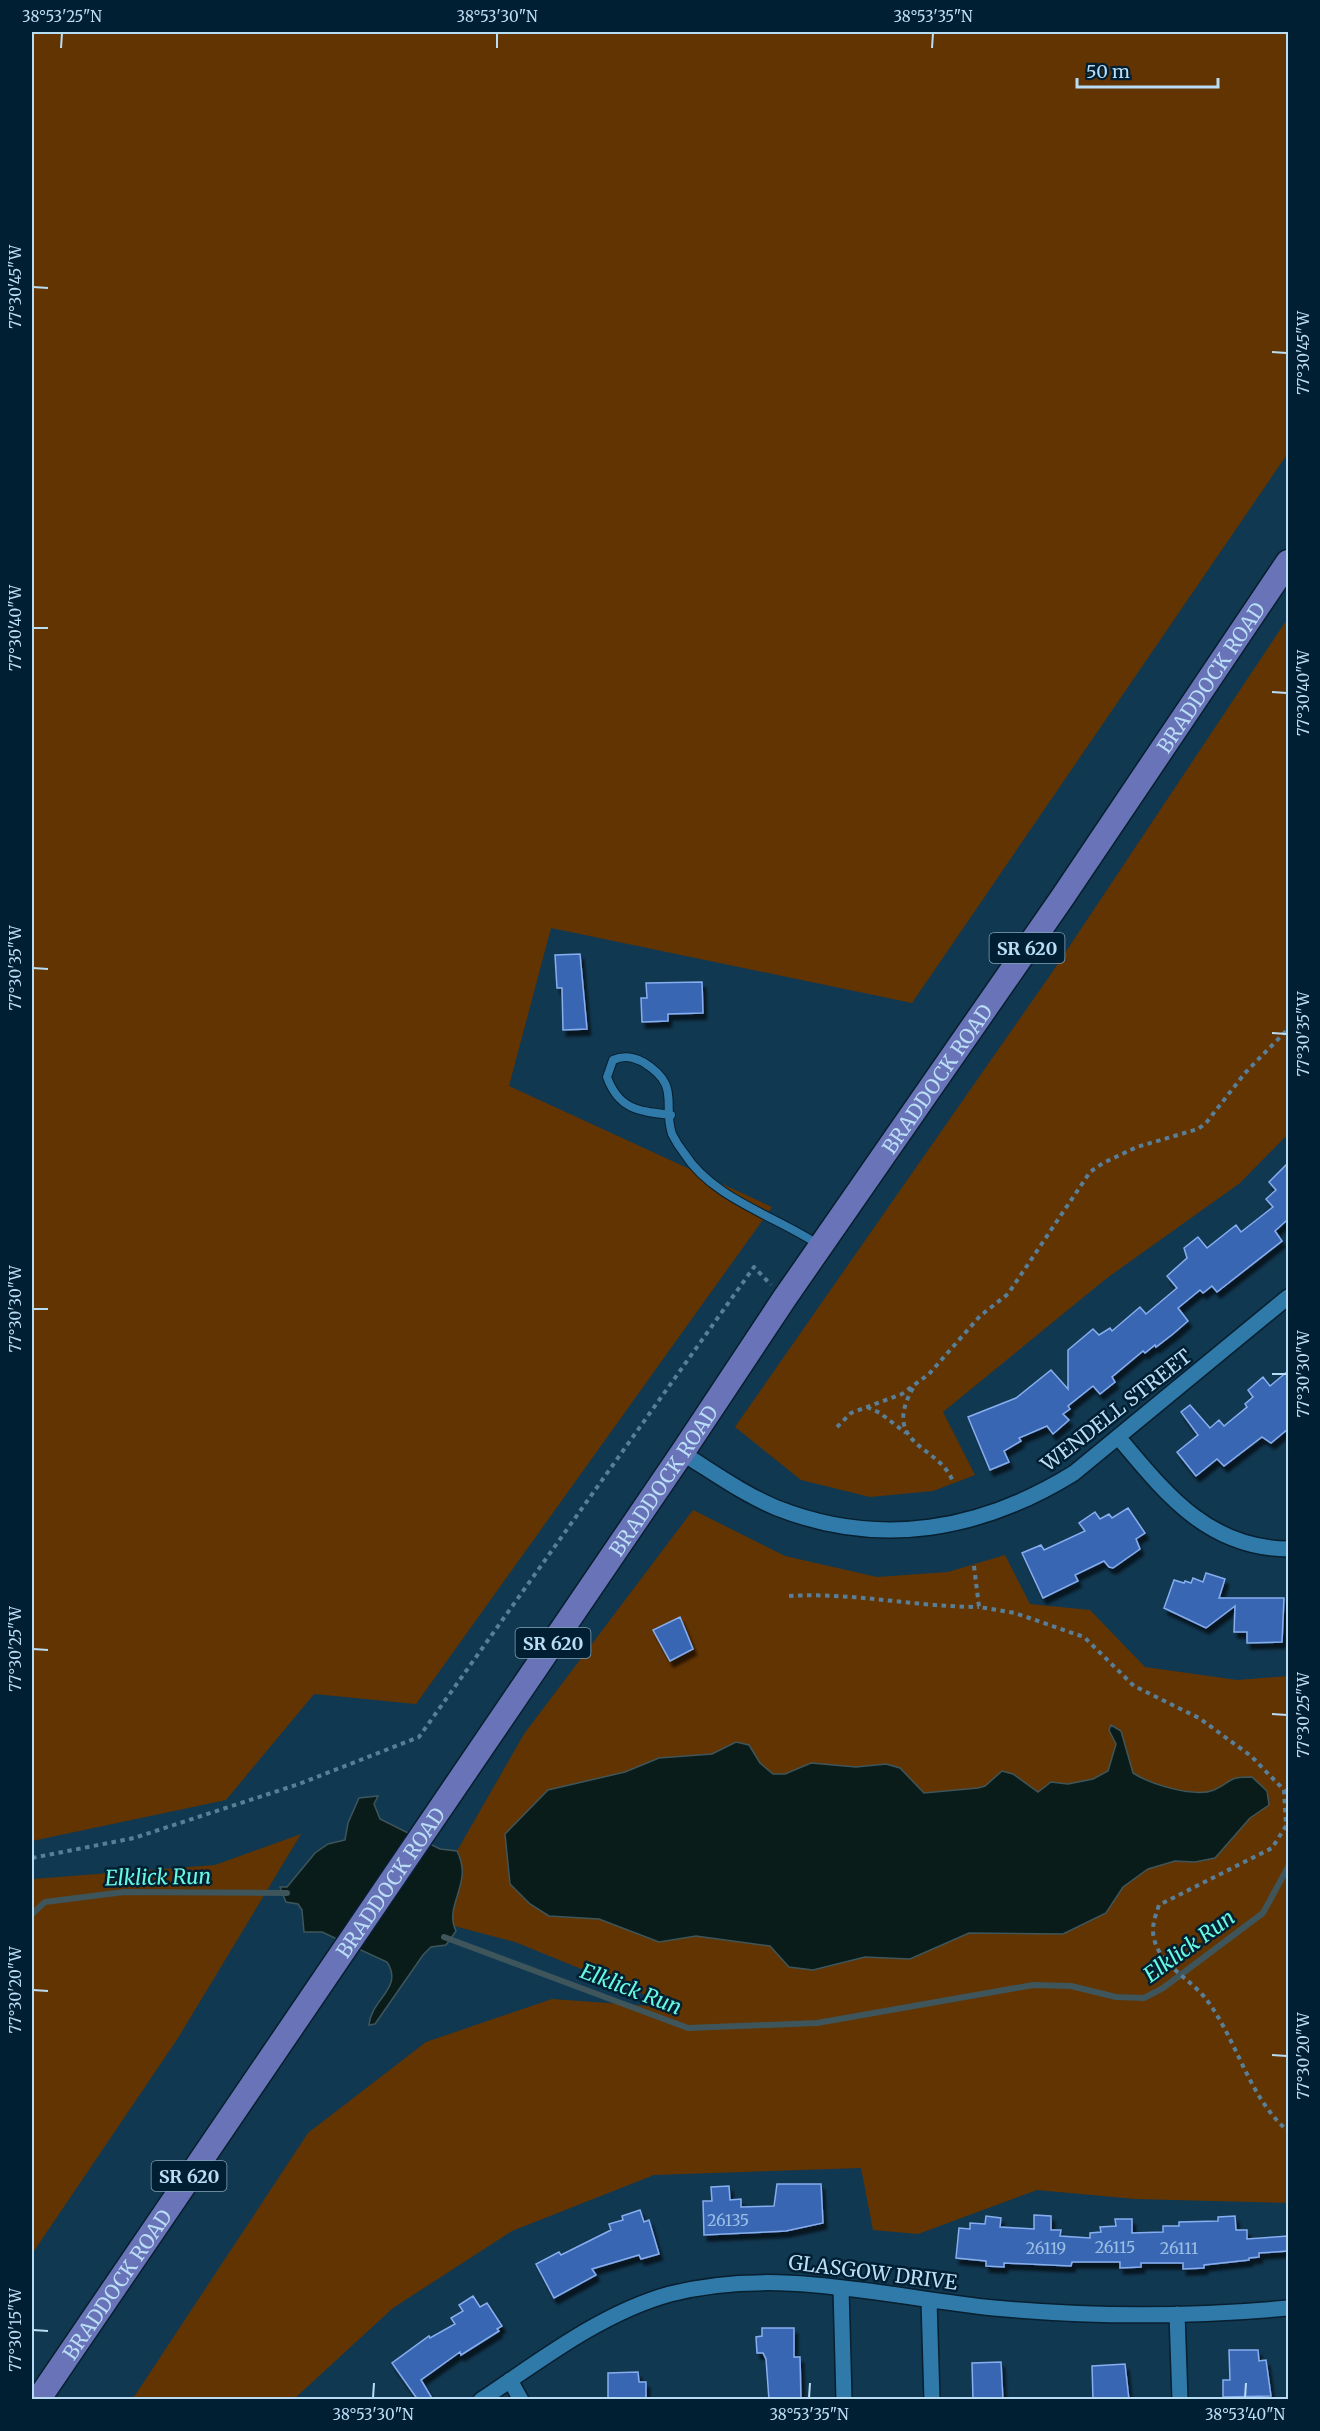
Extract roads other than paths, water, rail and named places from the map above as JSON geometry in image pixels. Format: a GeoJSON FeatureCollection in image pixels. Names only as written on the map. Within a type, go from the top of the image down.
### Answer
{"type":"FeatureCollection","features":[{"type":"Feature","properties":{"kind":"main road","name":"BRADDOCK ROAD"},"geometry":{"type":"LineString","coordinates":[[38,2400],[682,1453],[820,1246],[1056,907],[1288,562]]}},
{"type":"Feature","properties":{"kind":"street","name":"WENDELL STREET"},"geometry":{"type":"LineString","coordinates":[[682,1453],[741,1490],[777,1507],[814,1520],[855,1528],[897,1530],[948,1525],[1006,1510],[1042,1493],[1074,1473],[1288,1297]]}},
{"type":"Feature","properties":{"kind":"street"},"geometry":{"type":"LineString","coordinates":[[1119,1438],[1178,1505],[1199,1521],[1220,1533],[1248,1543],[1288,1549]]}},
{"type":"Feature","properties":{"kind":"street","name":"GLASGOW DRIVE"},"geometry":{"type":"LineString","coordinates":[[481,2400],[592,2328],[628,2309],[669,2295],[713,2285],[756,2281],[796,2282],[929,2301],[1089,2313],[1177,2314],[1288,2308]]}},
{"type":"Feature","properties":{"kind":"street"},"geometry":{"type":"LineString","coordinates":[[841,2288],[844,2400]]}},
{"type":"Feature","properties":{"kind":"street"},"geometry":{"type":"LineString","coordinates":[[929,2301],[932,2400]]}},
{"type":"Feature","properties":{"kind":"street"},"geometry":{"type":"LineString","coordinates":[[1177,2314],[1180,2400]]}},
{"type":"Feature","properties":{"kind":"street"},"geometry":{"type":"LineString","coordinates":[[510,2380],[521,2400]]}},
{"type":"Feature","properties":{"kind":"lane"},"geometry":{"type":"LineString","coordinates":[[671,1115],[627,1106],[617,1098],[607,1077],[613,1060],[619,1057],[633,1057],[658,1074],[668,1090],[671,1115],[672,1133],[686,1156],[713,1184],[820,1246]]}},
{"type":"Feature","properties":{"kind":"waterway","name":"Elklick Run"},"geometry":{"type":"LineString","coordinates":[[444,1937],[688,2028],[817,2023],[1033,1985],[1071,1986],[1116,1997],[1144,1998],[1163,1988],[1263,1913],[1288,1867]]}},
{"type":"Feature","properties":{"kind":"waterway","name":"Elklick Run"},"geometry":{"type":"LineString","coordinates":[[32,1914],[45,1902],[124,1892],[287,1893]]}}]}
